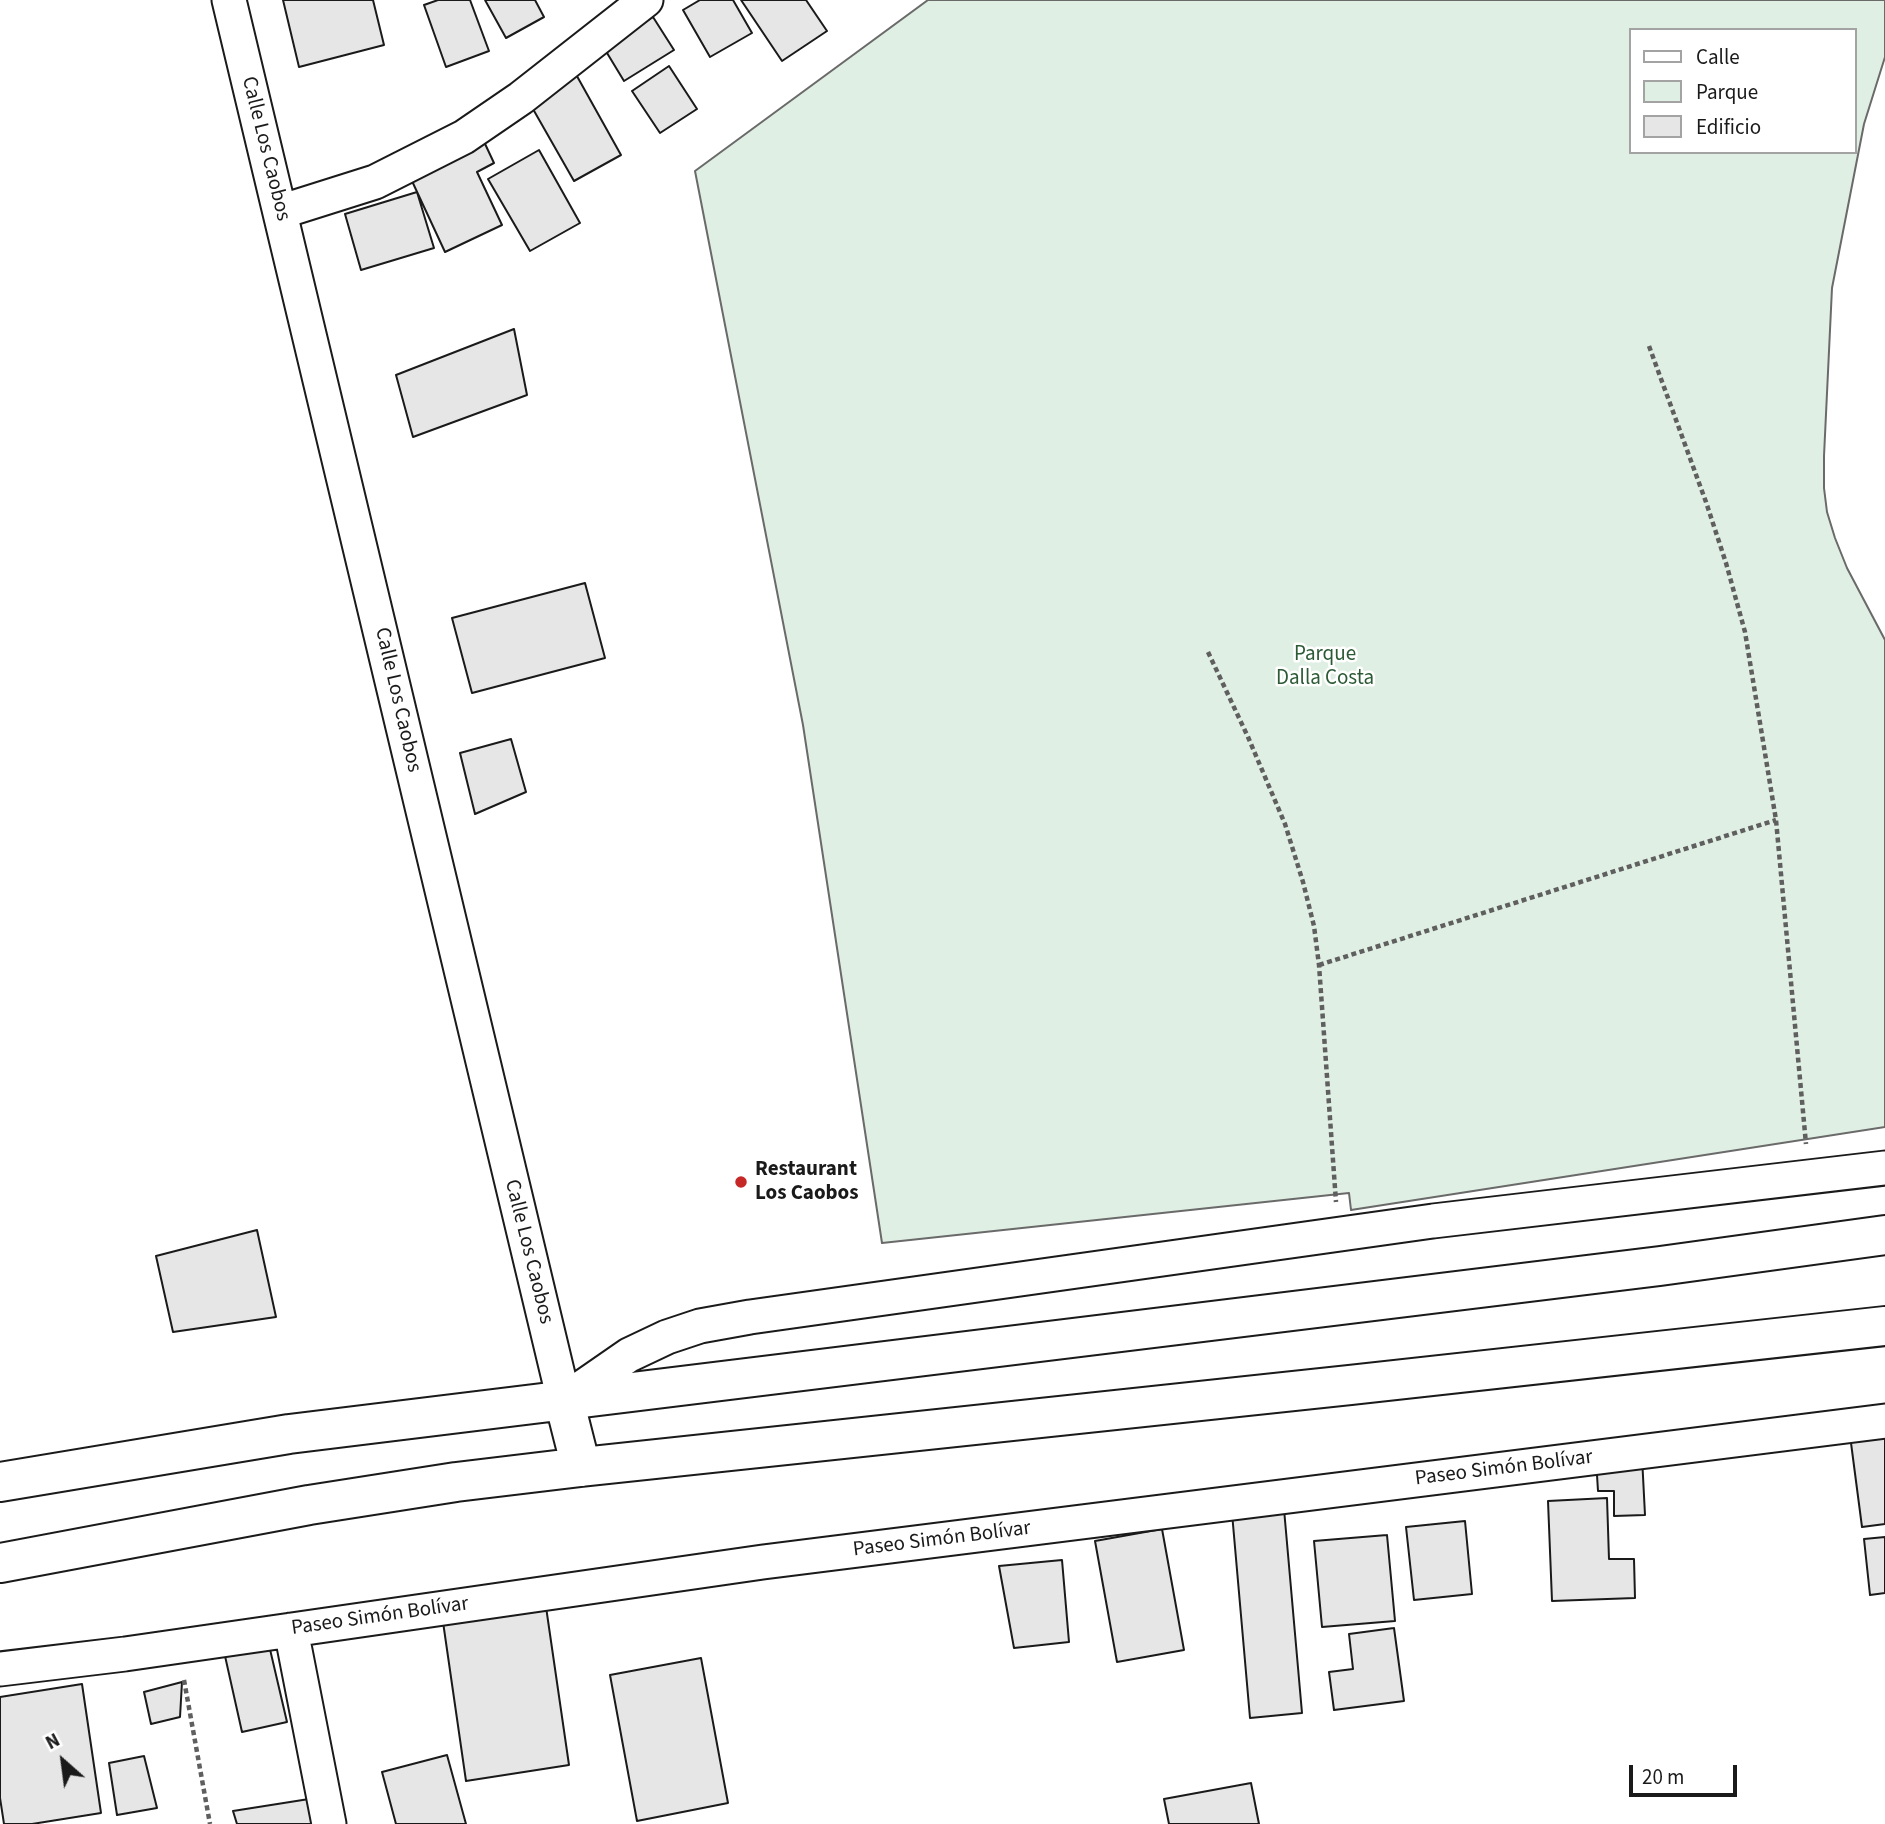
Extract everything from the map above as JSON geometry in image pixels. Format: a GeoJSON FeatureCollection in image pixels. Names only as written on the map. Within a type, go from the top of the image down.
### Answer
{"type":"FeatureCollection","features":[{"type":"Feature","properties":{"kind":"main road"},"geometry":{"type":"LineString","coordinates":[[0,1482],[289,1433],[1646,1268],[1885,1235]]}},
{"type":"Feature","properties":{"kind":"main road"},"geometry":{"type":"LineString","coordinates":[[0,1563],[309,1505],[456,1482],[1885,1325]]}},
{"type":"Feature","properties":{"kind":"main road"},"geometry":{"type":"LineString","coordinates":[[564,1400],[581,1467]]}},
{"type":"Feature","properties":{"kind":"street","name":"Calle Los Caobos"},"geometry":{"type":"LineString","coordinates":[[229,0],[564,1400]]}},
{"type":"Feature","properties":{"kind":"street"},"geometry":{"type":"LineString","coordinates":[[280,212],[374,182],[464,137],[521,99],[646,0]]}},
{"type":"Feature","properties":{"kind":"street"},"geometry":{"type":"LineString","coordinates":[[564,1400],[629,1355],[667,1337],[700,1326],[750,1317],[1338,1234],[1885,1168]]}},
{"type":"Feature","properties":{"kind":"street","name":"Paseo Simón Bolívar"},"geometry":{"type":"LineString","coordinates":[[1,1663],[178,1646],[763,1562],[1885,1421]]}},
{"type":"Feature","properties":{"kind":"street"},"geometry":{"type":"LineString","coordinates":[[291,1630],[330,1824]]}},
{"type":"Feature","properties":{"kind":"path"},"geometry":{"type":"LineString","coordinates":[[1649,346],[1706,502],[1745,632],[1776,820],[1809,1177]]}},
{"type":"Feature","properties":{"kind":"path"},"geometry":{"type":"LineString","coordinates":[[1208,652],[1285,824],[1311,915],[1319,965],[1338,1234]]}},
{"type":"Feature","properties":{"kind":"path"},"geometry":{"type":"LineString","coordinates":[[1319,965],[1776,820]]}},
{"type":"Feature","properties":{"kind":"path"},"geometry":{"type":"LineString","coordinates":[[178,1646],[210,1824]]}},
{"type":"Feature","properties":{"kind":"green space","name":"Parque Dalla Costa"},"geometry":{"type":"Polygon","coordinates":[[[928,0],[1885,0],[1885,57],[1864,124],[1832,288],[1824,488],[1827,512],[1847,568],[1885,640],[1885,1127],[1351,1210],[1349,1193],[882,1243],[803,725],[695,171],[928,0]]]}},
{"type":"Feature","properties":{"kind":"building"},"geometry":{"type":"Polygon","coordinates":[[[283,0],[373,0],[384,45],[299,67],[283,0]]]}},
{"type":"Feature","properties":{"kind":"building"},"geometry":{"type":"Polygon","coordinates":[[[438,0],[470,0],[489,51],[446,67],[424,5],[438,0]]]}},
{"type":"Feature","properties":{"kind":"building"},"geometry":{"type":"Polygon","coordinates":[[[485,0],[535,0],[544,17],[506,38],[485,0]]]}},
{"type":"Feature","properties":{"kind":"building"},"geometry":{"type":"Polygon","coordinates":[[[700,0],[733,0],[752,33],[710,57],[683,10],[700,0]]]}},
{"type":"Feature","properties":{"kind":"building"},"geometry":{"type":"Polygon","coordinates":[[[741,0],[806,0],[827,31],[782,61],[741,0]]]}},
{"type":"Feature","properties":{"kind":"building"},"geometry":{"type":"Polygon","coordinates":[[[653,17],[674,50],[624,81],[604,48],[653,17]]]}},
{"type":"Feature","properties":{"kind":"building"},"geometry":{"type":"Polygon","coordinates":[[[669,66],[697,109],[660,133],[632,91],[669,66]]]}},
{"type":"Feature","properties":{"kind":"building"},"geometry":{"type":"Polygon","coordinates":[[[573,69],[621,155],[574,181],[525,95],[573,69]]]}},
{"type":"Feature","properties":{"kind":"building"},"geometry":{"type":"Polygon","coordinates":[[[479,131],[494,163],[477,172],[502,225],[445,252],[405,166],[479,131]]]}},
{"type":"Feature","properties":{"kind":"building"},"geometry":{"type":"Polygon","coordinates":[[[539,150],[580,223],[530,251],[488,179],[539,150]]]}},
{"type":"Feature","properties":{"kind":"building"},"geometry":{"type":"Polygon","coordinates":[[[417,192],[434,248],[361,270],[345,214],[417,192]]]}},
{"type":"Feature","properties":{"kind":"building"},"geometry":{"type":"Polygon","coordinates":[[[514,329],[527,395],[413,437],[396,375],[514,329]]]}},
{"type":"Feature","properties":{"kind":"building"},"geometry":{"type":"Polygon","coordinates":[[[585,583],[605,658],[472,693],[452,618],[585,583]]]}},
{"type":"Feature","properties":{"kind":"building"},"geometry":{"type":"Polygon","coordinates":[[[511,739],[526,792],[475,814],[460,753],[511,739]]]}},
{"type":"Feature","properties":{"kind":"building"},"geometry":{"type":"Polygon","coordinates":[[[257,1230],[276,1317],[173,1332],[156,1256],[257,1230]]]}},
{"type":"Feature","properties":{"kind":"building"},"geometry":{"type":"Polygon","coordinates":[[[1885,1415],[1885,1524],[1862,1527],[1848,1420],[1885,1415]]]}},
{"type":"Feature","properties":{"kind":"building"},"geometry":{"type":"Polygon","coordinates":[[[1642,1457],[1645,1515],[1614,1516],[1614,1491],[1598,1491],[1596,1459],[1642,1457]]]}},
{"type":"Feature","properties":{"kind":"building"},"geometry":{"type":"Polygon","coordinates":[[[1607,1498],[1609,1559],[1634,1559],[1635,1598],[1552,1601],[1548,1501],[1607,1498]]]}},
{"type":"Feature","properties":{"kind":"building"},"geometry":{"type":"Polygon","coordinates":[[[1284,1509],[1302,1713],[1250,1718],[1232,1513],[1284,1509]]]}},
{"type":"Feature","properties":{"kind":"building"},"geometry":{"type":"Polygon","coordinates":[[[1465,1521],[1472,1594],[1414,1600],[1406,1527],[1465,1521]]]}},
{"type":"Feature","properties":{"kind":"building"},"geometry":{"type":"Polygon","coordinates":[[[1162,1529],[1184,1650],[1117,1662],[1095,1541],[1162,1529]]]}},
{"type":"Feature","properties":{"kind":"building"},"geometry":{"type":"Polygon","coordinates":[[[1387,1535],[1395,1621],[1322,1627],[1314,1541],[1387,1535]]]}},
{"type":"Feature","properties":{"kind":"building"},"geometry":{"type":"Polygon","coordinates":[[[1885,1537],[1885,1593],[1870,1595],[1864,1539],[1885,1537]]]}},
{"type":"Feature","properties":{"kind":"building"},"geometry":{"type":"Polygon","coordinates":[[[1062,1560],[1069,1642],[1014,1648],[999,1566],[1062,1560]]]}},
{"type":"Feature","properties":{"kind":"building"},"geometry":{"type":"Polygon","coordinates":[[[545,1600],[569,1765],[466,1781],[442,1615],[545,1600]]]}},
{"type":"Feature","properties":{"kind":"building"},"geometry":{"type":"Polygon","coordinates":[[[1394,1628],[1404,1701],[1334,1710],[1329,1672],[1353,1669],[1349,1634],[1394,1628]]]}},
{"type":"Feature","properties":{"kind":"building"},"geometry":{"type":"Polygon","coordinates":[[[269,1645],[287,1722],[242,1732],[225,1656],[269,1645]]]}},
{"type":"Feature","properties":{"kind":"building"},"geometry":{"type":"Polygon","coordinates":[[[701,1658],[728,1803],[637,1821],[610,1675],[701,1658]]]}},
{"type":"Feature","properties":{"kind":"building"},"geometry":{"type":"Polygon","coordinates":[[[182,1682],[180,1717],[151,1724],[144,1692],[182,1682]]]}},
{"type":"Feature","properties":{"kind":"building"},"geometry":{"type":"Polygon","coordinates":[[[82,1684],[101,1813],[32,1824],[4,1824],[0,1798],[0,1697],[82,1684]]]}},
{"type":"Feature","properties":{"kind":"building"},"geometry":{"type":"Polygon","coordinates":[[[447,1755],[466,1824],[396,1824],[382,1772],[447,1755]]]}},
{"type":"Feature","properties":{"kind":"building"},"geometry":{"type":"Polygon","coordinates":[[[144,1756],[157,1808],[117,1815],[109,1763],[144,1756]]]}},
{"type":"Feature","properties":{"kind":"building"},"geometry":{"type":"Polygon","coordinates":[[[1251,1783],[1259,1824],[1169,1824],[1164,1799],[1251,1783]]]}},
{"type":"Feature","properties":{"kind":"building"},"geometry":{"type":"Polygon","coordinates":[[[309,1799],[313,1824],[237,1824],[233,1811],[309,1799]]]}},
{"type":"Feature","properties":{"kind":"place","name":"Restaurant Los Caobos"},"geometry":{"type":"Point","coordinates":[741,1182]}}]}
